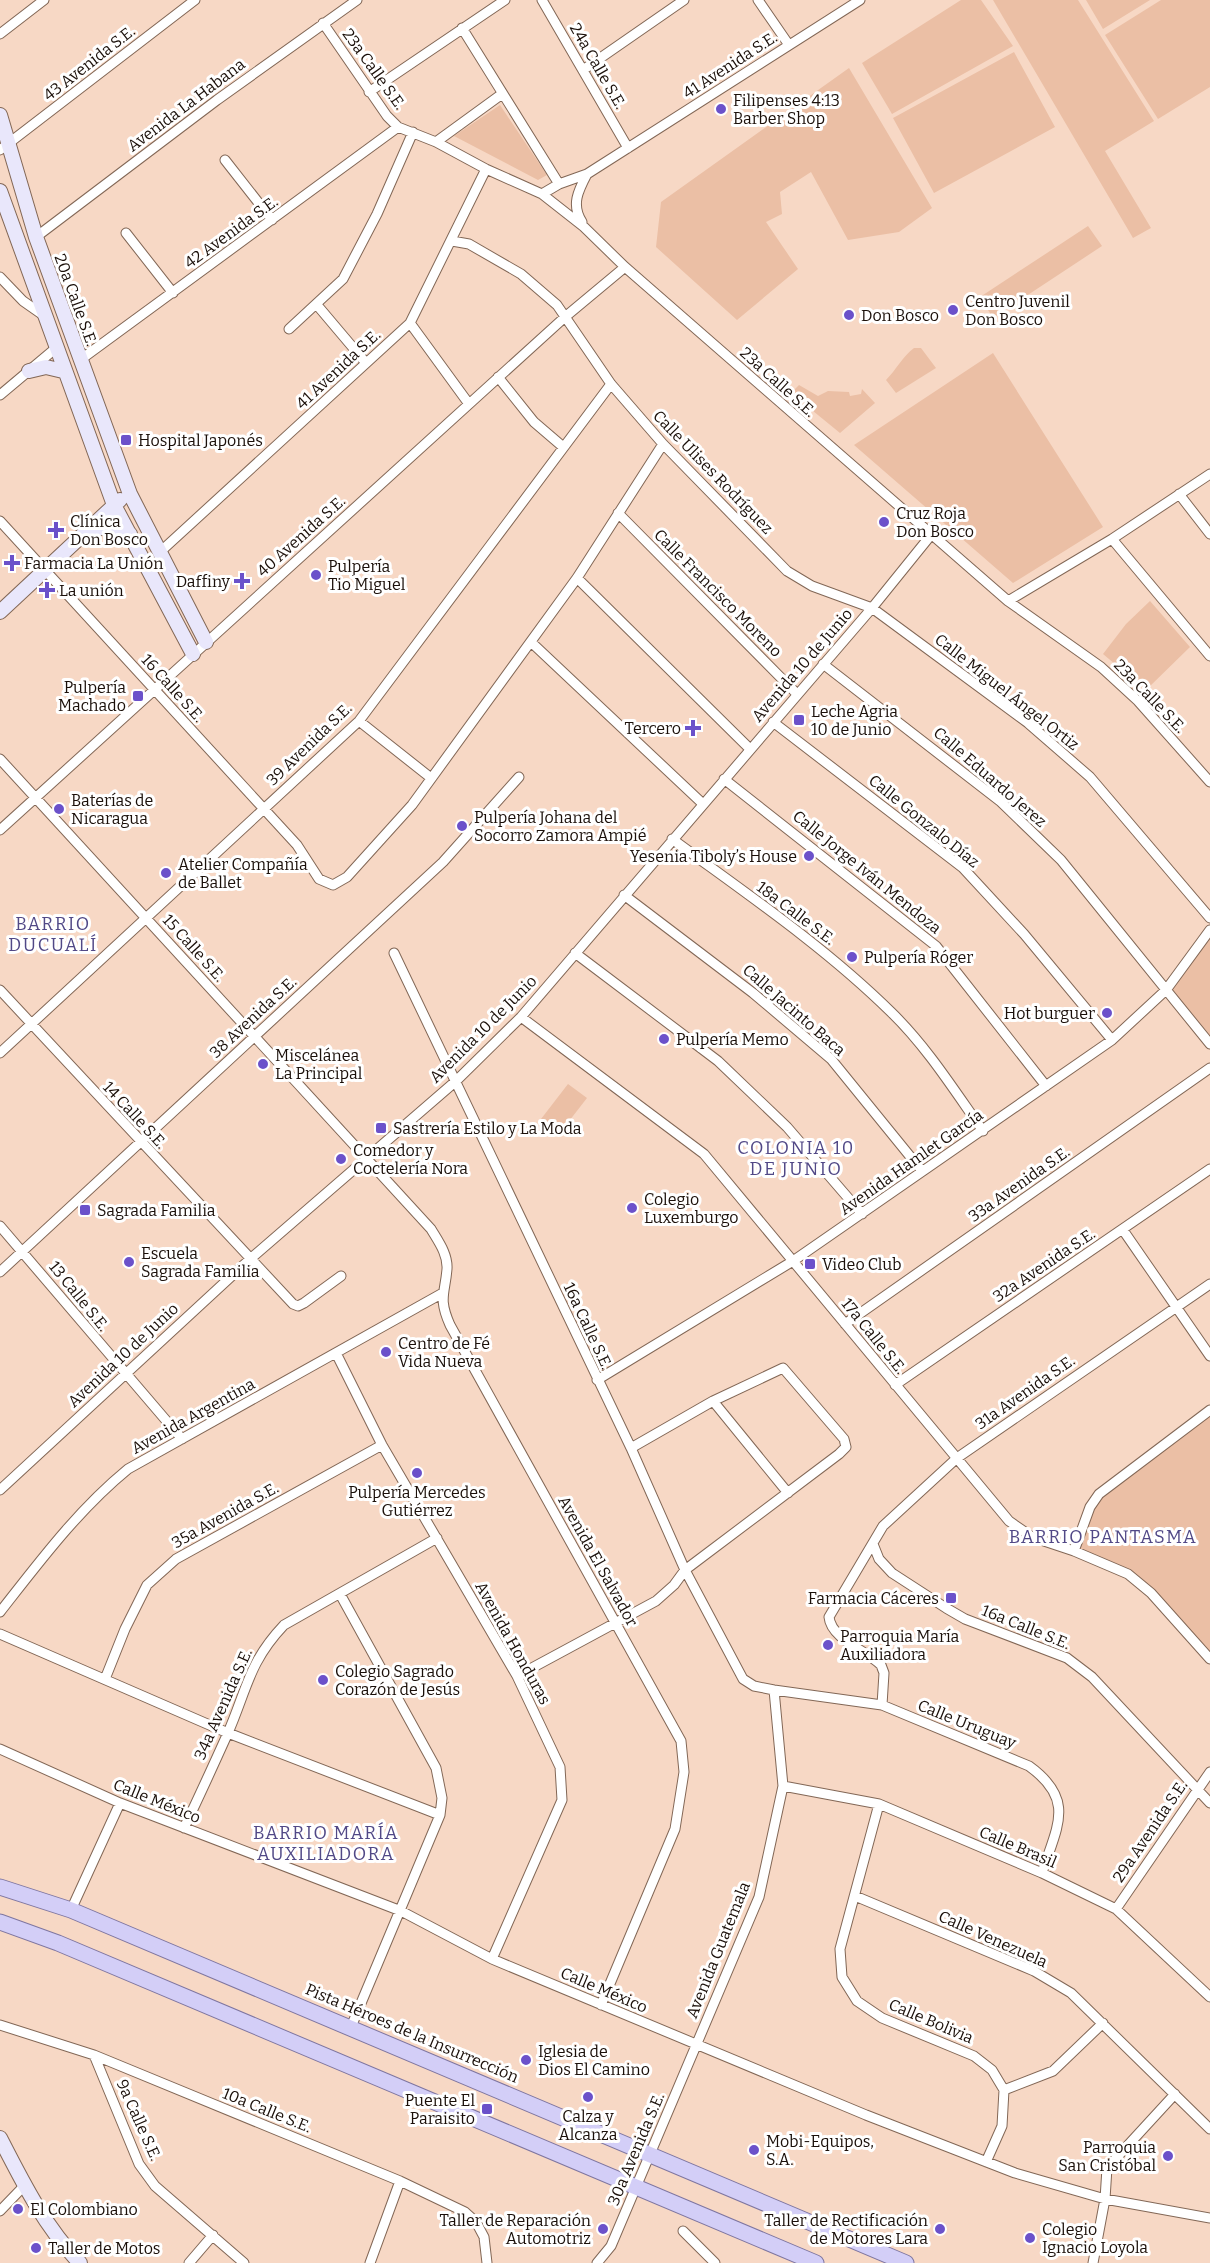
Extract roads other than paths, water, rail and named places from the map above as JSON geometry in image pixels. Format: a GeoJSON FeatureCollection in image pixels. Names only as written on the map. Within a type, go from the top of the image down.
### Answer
{"type":"FeatureCollection","features":[{"type":"Feature","properties":{"kind":"main road"},"geometry":{"type":"LineString","coordinates":[[0,1880],[19,1891]]}},
{"type":"Feature","properties":{"kind":"main road","name":"Pista Héroes de la Insurrección"},"geometry":{"type":"LineString","coordinates":[[0,1887],[19,1891],[71,1910],[906,2263]]}},
{"type":"Feature","properties":{"kind":"main road"},"geometry":{"type":"LineString","coordinates":[[0,1922],[58,1943],[816,2263]]}},
{"type":"Feature","properties":{"kind":"street"},"geometry":{"type":"LineString","coordinates":[[0,34],[44,0]]}},
{"type":"Feature","properties":{"kind":"street","name":"43 Avenida S.E."},"geometry":{"type":"LineString","coordinates":[[4,147],[195,0]]}},
{"type":"Feature","properties":{"kind":"street","name":"Avenida La Habana"},"geometry":{"type":"LineString","coordinates":[[36,237],[357,0]]}},
{"type":"Feature","properties":{"kind":"street"},"geometry":{"type":"LineString","coordinates":[[369,92],[505,0]]}},
{"type":"Feature","properties":{"kind":"street","name":"24a Calle S.E."},"geometry":{"type":"LineString","coordinates":[[542,0],[628,148]]}},
{"type":"Feature","properties":{"kind":"street"},"geometry":{"type":"LineString","coordinates":[[583,70],[684,0]]}},
{"type":"Feature","properties":{"kind":"street"},"geometry":{"type":"LineString","coordinates":[[758,0],[789,45]]}},
{"type":"Feature","properties":{"kind":"street","name":"41 Avenida S.E."},"geometry":{"type":"LineString","coordinates":[[542,194],[559,184],[587,174],[860,0]]}},
{"type":"Feature","properties":{"kind":"street","name":"23a Calle S.E."},"geometry":{"type":"LineString","coordinates":[[323,23],[369,92],[398,127],[436,142],[486,169],[542,194],[584,227],[625,267],[1008,601],[1101,667],[1138,701],[1210,782]]}},
{"type":"Feature","properties":{"kind":"street"},"geometry":{"type":"LineString","coordinates":[[462,28],[559,184]]}},
{"type":"Feature","properties":{"kind":"street"},"geometry":{"type":"LineString","coordinates":[[436,142],[502,94]]}},
{"type":"Feature","properties":{"kind":"street","name":"20a Calle S.E."},"geometry":{"type":"LineString","coordinates":[[0,115],[4,147],[130,494],[206,642]]}},
{"type":"Feature","properties":{"kind":"street","name":"42 Avenida S.E."},"geometry":{"type":"LineString","coordinates":[[80,360],[398,127]]}},
{"type":"Feature","properties":{"kind":"street"},"geometry":{"type":"LineString","coordinates":[[289,329],[343,279],[377,214],[413,132]]}},
{"type":"Feature","properties":{"kind":"street"},"geometry":{"type":"LineString","coordinates":[[225,160],[272,220]]}},
{"type":"Feature","properties":{"kind":"street","name":"41 Avenida S.E."},"geometry":{"type":"LineString","coordinates":[[159,552],[410,323],[486,169]]}},
{"type":"Feature","properties":{"kind":"street"},"geometry":{"type":"LineString","coordinates":[[584,227],[578,216],[576,204],[577,192],[587,174]]}},
{"type":"Feature","properties":{"kind":"street"},"geometry":{"type":"LineString","coordinates":[[0,191],[63,371],[114,505],[193,654]]}},
{"type":"Feature","properties":{"kind":"street"},"geometry":{"type":"LineString","coordinates":[[126,233],[173,294]]}},
{"type":"Feature","properties":{"kind":"street","name":"Calle Ulises Rodríguez"},"geometry":{"type":"LineString","coordinates":[[452,241],[469,244],[521,274],[557,304],[611,384],[663,444],[787,571],[812,586],[872,608]]}},
{"type":"Feature","properties":{"kind":"street","name":"40 Avenida S.E."},"geometry":{"type":"LineString","coordinates":[[0,830],[565,317],[625,267]]}},
{"type":"Feature","properties":{"kind":"street"},"geometry":{"type":"LineString","coordinates":[[0,277],[23,301],[43,315]]}},
{"type":"Feature","properties":{"kind":"street"},"geometry":{"type":"LineString","coordinates":[[317,305],[366,363]]}},
{"type":"Feature","properties":{"kind":"street"},"geometry":{"type":"LineString","coordinates":[[410,323],[469,404]]}},
{"type":"Feature","properties":{"kind":"street"},"geometry":{"type":"LineString","coordinates":[[0,395],[56,348]]}},
{"type":"Feature","properties":{"kind":"street"},"geometry":{"type":"LineString","coordinates":[[29,371],[46,367],[63,371]]}},
{"type":"Feature","properties":{"kind":"street"},"geometry":{"type":"LineString","coordinates":[[498,378],[534,422],[562,446]]}},
{"type":"Feature","properties":{"kind":"street","name":"39 Avenida S.E."},"geometry":{"type":"LineString","coordinates":[[0,1053],[359,721],[562,446],[611,384]]}},
{"type":"Feature","properties":{"kind":"street"},"geometry":{"type":"LineString","coordinates":[[359,721],[431,778],[577,579],[663,444]]}},
{"type":"Feature","properties":{"kind":"street"},"geometry":{"type":"LineString","coordinates":[[1008,601],[1112,538],[1210,474]]}},
{"type":"Feature","properties":{"kind":"street"},"geometry":{"type":"LineString","coordinates":[[0,612],[114,505],[130,494]]}},
{"type":"Feature","properties":{"kind":"street"},"geometry":{"type":"LineString","coordinates":[[1179,494],[1210,534]]}},
{"type":"Feature","properties":{"kind":"street","name":"Calle Francisco Moreno"},"geometry":{"type":"LineString","coordinates":[[618,513],[797,694]]}},
{"type":"Feature","properties":{"kind":"street","name":"16 Calle S.E."},"geometry":{"type":"LineString","coordinates":[[0,521],[297,845],[319,879],[333,885],[347,877],[412,805],[431,778]]}},
{"type":"Feature","properties":{"kind":"street"},"geometry":{"type":"LineString","coordinates":[[87,530],[109,527],[130,534]]}},
{"type":"Feature","properties":{"kind":"street","name":"Avenida 10 de Junio"},"geometry":{"type":"LineString","coordinates":[[0,1489],[249,1260],[365,1157],[456,1081],[521,1017],[872,608],[931,535]]}},
{"type":"Feature","properties":{"kind":"street"},"geometry":{"type":"LineString","coordinates":[[1112,538],[1210,656]]}},
{"type":"Feature","properties":{"kind":"street"},"geometry":{"type":"LineString","coordinates":[[577,579],[750,749]]}},
{"type":"Feature","properties":{"kind":"street","name":"Calle Miguel Ángel Ortiz"},"geometry":{"type":"LineString","coordinates":[[872,608],[1028,723],[1090,777],[1210,918]]}},
{"type":"Feature","properties":{"kind":"street"},"geometry":{"type":"LineString","coordinates":[[532,643],[703,804]]}},
{"type":"Feature","properties":{"kind":"street","name":"Calle Eduardo Jerez"},"geometry":{"type":"LineString","coordinates":[[823,664],[1001,802],[1061,860],[1210,1044]]}},
{"type":"Feature","properties":{"kind":"street","name":"Calle Gonzalo Díaz"},"geometry":{"type":"LineString","coordinates":[[773,722],[963,868],[1024,934],[1112,1040]]}},
{"type":"Feature","properties":{"kind":"street","name":"15 Calle S.E."},"geometry":{"type":"LineString","coordinates":[[0,759],[147,918],[252,1037],[365,1157]]}},
{"type":"Feature","properties":{"kind":"street","name":"38 Avenida S.E."},"geometry":{"type":"LineString","coordinates":[[0,1272],[443,862],[519,777]]}},
{"type":"Feature","properties":{"kind":"street","name":"Calle Jorge Iván Mendoza"},"geometry":{"type":"LineString","coordinates":[[724,779],[936,946],[1046,1086]]}},
{"type":"Feature","properties":{"kind":"street","name":"18a Calle S.E."},"geometry":{"type":"LineString","coordinates":[[672,839],[847,971],[893,1013],[931,1058],[983,1131]]}},
{"type":"Feature","properties":{"kind":"street","name":"Calle Jacinto Baca"},"geometry":{"type":"LineString","coordinates":[[624,895],[753,993],[831,1059],[922,1171]]}},
{"type":"Feature","properties":{"kind":"street","name":"Avenida Hamlet García"},"geometry":{"type":"LineString","coordinates":[[597,1380],[793,1261],[1112,1040],[1166,990],[1210,930]]}},
{"type":"Feature","properties":{"kind":"street","name":"16a Calle S.E."},"geometry":{"type":"LineString","coordinates":[[394,953],[631,1448],[685,1570],[743,1679],[754,1686],[774,1690]]}},
{"type":"Feature","properties":{"kind":"street"},"geometry":{"type":"LineString","coordinates":[[575,953],[718,1061],[787,1126],[862,1214]]}},
{"type":"Feature","properties":{"kind":"street","name":"14 Calle S.E."},"geometry":{"type":"LineString","coordinates":[[0,990],[249,1260],[293,1304],[298,1306],[341,1276]]}},
{"type":"Feature","properties":{"kind":"street","name":"17a Calle S.E."},"geometry":{"type":"LineString","coordinates":[[521,1017],[704,1154],[1009,1521],[1032,1537],[1074,1551],[1128,1574],[1150,1593],[1210,1659]]}},
{"type":"Feature","properties":{"kind":"street","name":"33a Avenida S.E."},"geometry":{"type":"LineString","coordinates":[[845,1324],[1210,1068]]}},
{"type":"Feature","properties":{"kind":"street","name":"Avenida El Salvador"},"geometry":{"type":"LineString","coordinates":[[365,1157],[431,1229],[444,1251],[447,1268],[441,1294],[444,1311],[453,1331],[681,1742],[684,1772],[675,1829],[600,2005]]}},
{"type":"Feature","properties":{"kind":"street","name":"32a Avenida S.E."},"geometry":{"type":"LineString","coordinates":[[896,1385],[1210,1169]]}},
{"type":"Feature","properties":{"kind":"street","name":"13 Calle S.E."},"geometry":{"type":"LineString","coordinates":[[0,1226],[182,1439]]}},
{"type":"Feature","properties":{"kind":"street"},"geometry":{"type":"LineString","coordinates":[[1123,1230],[1210,1356]]}},
{"type":"Feature","properties":{"kind":"street","name":"31a Avenida S.E."},"geometry":{"type":"LineString","coordinates":[[882,1705],[884,1673],[881,1665],[839,1635],[830,1625],[829,1617],[882,1526],[957,1458],[1210,1284]]}},
{"type":"Feature","properties":{"kind":"street","name":"Avenida Argentina"},"geometry":{"type":"LineString","coordinates":[[0,1612],[71,1523],[102,1490],[128,1469],[441,1294]]}},
{"type":"Feature","properties":{"kind":"street","name":"Avenida Honduras"},"geometry":{"type":"LineString","coordinates":[[336,1353],[382,1445],[517,1676],[560,1767],[562,1800],[492,1959]]}},
{"type":"Feature","properties":{"kind":"street"},"geometry":{"type":"LineString","coordinates":[[517,1676],[656,1601],[675,1585],[685,1570],[846,1447],[844,1439],[783,1368],[713,1401],[631,1448]]}},
{"type":"Feature","properties":{"kind":"street"},"geometry":{"type":"LineString","coordinates":[[713,1401],[788,1493]]}},
{"type":"Feature","properties":{"kind":"street"},"geometry":{"type":"LineString","coordinates":[[1074,1551],[1090,1507],[1099,1494],[1210,1410]]}},
{"type":"Feature","properties":{"kind":"street","name":"35a Avenida S.E."},"geometry":{"type":"LineString","coordinates":[[105,1679],[124,1629],[147,1585],[176,1558],[382,1445]]}},
{"type":"Feature","properties":{"kind":"street","name":"34a Avenida S.E."},"geometry":{"type":"LineString","coordinates":[[184,1828],[228,1733],[254,1664],[266,1644],[284,1625],[437,1538]]}},
{"type":"Feature","properties":{"kind":"street","name":"16a Calle S.E."},"geometry":{"type":"LineString","coordinates":[[873,1544],[879,1559],[892,1573],[965,1619],[1067,1658],[1092,1677],[1210,1803]]}},
{"type":"Feature","properties":{"kind":"street"},"geometry":{"type":"LineString","coordinates":[[340,1594],[436,1768],[442,1798],[440,1815],[351,2027]]}},
{"type":"Feature","properties":{"kind":"street"},"geometry":{"type":"LineString","coordinates":[[0,1635],[228,1733],[440,1815]]}},
{"type":"Feature","properties":{"kind":"street","name":"Calle Uruguay"},"geometry":{"type":"LineString","coordinates":[[774,1690],[882,1705],[1029,1766],[1046,1778],[1058,1798],[1059,1818],[1042,1873]]}},
{"type":"Feature","properties":{"kind":"street","name":"Avenida Guatemala"},"geometry":{"type":"LineString","coordinates":[[696,2042],[759,1897],[783,1786],[774,1690]]}},
{"type":"Feature","properties":{"kind":"street","name":"Calle México"},"geometry":{"type":"LineString","coordinates":[[0,1749],[120,1803],[401,1911],[492,1959],[600,2005],[696,2042],[866,2115],[1026,2178],[1105,2199],[1210,2218]]}},
{"type":"Feature","properties":{"kind":"street","name":"29a Avenida S.E."},"geometry":{"type":"LineString","coordinates":[[1116,1909],[1210,1772]]}},
{"type":"Feature","properties":{"kind":"street","name":"Calle Brasil"},"geometry":{"type":"LineString","coordinates":[[783,1786],[879,1804],[1042,1873],[1116,1909],[1210,1997]]}},
{"type":"Feature","properties":{"kind":"street"},"geometry":{"type":"LineString","coordinates":[[71,1910],[120,1803]]}},
{"type":"Feature","properties":{"kind":"street","name":"Calle Bolivia"},"geometry":{"type":"LineString","coordinates":[[879,1804],[840,1949],[842,1977],[857,2001],[882,2018],[974,2056],[992,2070],[1004,2090]]}},
{"type":"Feature","properties":{"kind":"street","name":"Calle Venezuela"},"geometry":{"type":"LineString","coordinates":[[855,1896],[1034,1971],[1071,1993],[1210,2129]]}},
{"type":"Feature","properties":{"kind":"street"},"geometry":{"type":"LineString","coordinates":[[986,2162],[1002,2126],[1004,2090],[1053,2071],[1103,2023]]}},
{"type":"Feature","properties":{"kind":"street","name":"10a Calle S.E."},"geometry":{"type":"LineString","coordinates":[[0,2025],[94,2055],[400,2181],[465,2212],[476,2222],[484,2237],[487,2263]]}},
{"type":"Feature","properties":{"kind":"street","name":"30a Avenida S.E."},"geometry":{"type":"LineString","coordinates":[[597,2263],[611,2246],[696,2042]]}},
{"type":"Feature","properties":{"kind":"street","name":"9a Calle S.E."},"geometry":{"type":"LineString","coordinates":[[94,2055],[139,2164],[155,2186],[244,2263]]}},
{"type":"Feature","properties":{"kind":"street"},"geometry":{"type":"LineString","coordinates":[[1093,2263],[1105,2199],[1107,2168],[1175,2094]]}},
{"type":"Feature","properties":{"kind":"street"},"geometry":{"type":"LineString","coordinates":[[0,2138],[24,2186],[54,2233],[80,2263]]}},
{"type":"Feature","properties":{"kind":"street"},"geometry":{"type":"LineString","coordinates":[[370,2263],[400,2181]]}},
{"type":"Feature","properties":{"kind":"street"},"geometry":{"type":"LineString","coordinates":[[0,2211],[24,2186]]}},
{"type":"Feature","properties":{"kind":"street"},"geometry":{"type":"LineString","coordinates":[[683,2231],[715,2263]]}},
{"type":"Feature","properties":{"kind":"street"},"geometry":{"type":"LineString","coordinates":[[189,2263],[213,2235]]}},
{"type":"Feature","properties":{"kind":"place","name":"Filipenses 4:13 Barber Shop"},"geometry":{"type":"Point","coordinates":[721,109]}},
{"type":"Feature","properties":{"kind":"place","name":"Centro Juvenil Don Bosco"},"geometry":{"type":"Point","coordinates":[953,310]}},
{"type":"Feature","properties":{"kind":"place","name":"Don Bosco"},"geometry":{"type":"Point","coordinates":[849,315]}},
{"type":"Feature","properties":{"kind":"place","name":"Hospital Japonés"},"geometry":{"type":"Point","coordinates":[126,440]}},
{"type":"Feature","properties":{"kind":"place","name":"Cruz Roja Don Bosco"},"geometry":{"type":"Point","coordinates":[884,522]}},
{"type":"Feature","properties":{"kind":"place","name":"Clínica Don Bosco"},"geometry":{"type":"Point","coordinates":[56,530]}},
{"type":"Feature","properties":{"kind":"place","name":"Farmacia La Unión"},"geometry":{"type":"Point","coordinates":[12,563]}},
{"type":"Feature","properties":{"kind":"place","name":"Pulpería Tio Miguel"},"geometry":{"type":"Point","coordinates":[316,575]}},
{"type":"Feature","properties":{"kind":"place","name":"Daffiny"},"geometry":{"type":"Point","coordinates":[242,581]}},
{"type":"Feature","properties":{"kind":"place","name":"La unión"},"geometry":{"type":"Point","coordinates":[47,590]}},
{"type":"Feature","properties":{"kind":"place","name":"Pulpería Machado"},"geometry":{"type":"Point","coordinates":[138,696]}},
{"type":"Feature","properties":{"kind":"place","name":"Leche Agria 10 de Junio"},"geometry":{"type":"Point","coordinates":[799,720]}},
{"type":"Feature","properties":{"kind":"place","name":"Tercero"},"geometry":{"type":"Point","coordinates":[693,728]}},
{"type":"Feature","properties":{"kind":"place","name":"Baterías de Nicaragua"},"geometry":{"type":"Point","coordinates":[59,809]}},
{"type":"Feature","properties":{"kind":"place","name":"Pulpería Johana del Socorro Zamora Ampié"},"geometry":{"type":"Point","coordinates":[462,826]}},
{"type":"Feature","properties":{"kind":"place","name":"Yesenia Tiboly’s House"},"geometry":{"type":"Point","coordinates":[809,856]}},
{"type":"Feature","properties":{"kind":"place","name":"Atelier Compañía de Ballet"},"geometry":{"type":"Point","coordinates":[166,873]}},
{"type":"Feature","properties":{"kind":"place","name":"Pulpería Róger"},"geometry":{"type":"Point","coordinates":[852,957]}},
{"type":"Feature","properties":{"kind":"place","name":"Hot burguer"},"geometry":{"type":"Point","coordinates":[1107,1013]}},
{"type":"Feature","properties":{"kind":"place","name":"Pulpería Memo"},"geometry":{"type":"Point","coordinates":[664,1039]}},
{"type":"Feature","properties":{"kind":"place","name":"Miscelánea La Principal"},"geometry":{"type":"Point","coordinates":[263,1064]}},
{"type":"Feature","properties":{"kind":"place","name":"Sastrería Estilo y La Moda"},"geometry":{"type":"Point","coordinates":[381,1128]}},
{"type":"Feature","properties":{"kind":"place","name":"Comedor y Coctelería Nora"},"geometry":{"type":"Point","coordinates":[341,1159]}},
{"type":"Feature","properties":{"kind":"place","name":"Colegio Luxemburgo"},"geometry":{"type":"Point","coordinates":[632,1208]}},
{"type":"Feature","properties":{"kind":"place","name":"Sagrada Familia"},"geometry":{"type":"Point","coordinates":[85,1210]}},
{"type":"Feature","properties":{"kind":"place","name":"Escuela Sagrada Familia"},"geometry":{"type":"Point","coordinates":[129,1262]}},
{"type":"Feature","properties":{"kind":"place","name":"Video Club"},"geometry":{"type":"Point","coordinates":[810,1264]}},
{"type":"Feature","properties":{"kind":"place","name":"Centro de Fé Vida Nueva"},"geometry":{"type":"Point","coordinates":[386,1352]}},
{"type":"Feature","properties":{"kind":"place","name":"Pulpería Mercedes Gutiérrez"},"geometry":{"type":"Point","coordinates":[417,1473]}},
{"type":"Feature","properties":{"kind":"place","name":"Farmacia Cáceres"},"geometry":{"type":"Point","coordinates":[951,1598]}},
{"type":"Feature","properties":{"kind":"place","name":"Parroquia María Auxiliadora"},"geometry":{"type":"Point","coordinates":[828,1645]}},
{"type":"Feature","properties":{"kind":"place","name":"Colegio Sagrado Corazón de Jesús"},"geometry":{"type":"Point","coordinates":[323,1680]}},
{"type":"Feature","properties":{"kind":"place","name":"Iglesia de Dios El Camino"},"geometry":{"type":"Point","coordinates":[526,2060]}},
{"type":"Feature","properties":{"kind":"place","name":"Calza y Alcanza"},"geometry":{"type":"Point","coordinates":[588,2097]}},
{"type":"Feature","properties":{"kind":"place","name":"Puente El Paraisito"},"geometry":{"type":"Point","coordinates":[487,2109]}},
{"type":"Feature","properties":{"kind":"place","name":"Mobi-Equipos, S.A."},"geometry":{"type":"Point","coordinates":[754,2150]}},
{"type":"Feature","properties":{"kind":"place","name":"Parroquia San Cristóbal"},"geometry":{"type":"Point","coordinates":[1168,2156]}},
{"type":"Feature","properties":{"kind":"place","name":"El Colombiano"},"geometry":{"type":"Point","coordinates":[18,2209]}},
{"type":"Feature","properties":{"kind":"place","name":"Taller de Reparación Automotriz"},"geometry":{"type":"Point","coordinates":[603,2229]}},
{"type":"Feature","properties":{"kind":"place","name":"Taller de Rectificación de Motores Lara"},"geometry":{"type":"Point","coordinates":[940,2229]}},
{"type":"Feature","properties":{"kind":"place","name":"Colegio Ignacio Loyola"},"geometry":{"type":"Point","coordinates":[1030,2238]}},
{"type":"Feature","properties":{"kind":"place","name":"Taller de Motos"},"geometry":{"type":"Point","coordinates":[36,2248]}},
{"type":"Feature","properties":{"kind":"district","name":"BARRIO DUCUALÍ"},"geometry":{"type":"Point","coordinates":[53,934]}},
{"type":"Feature","properties":{"kind":"district","name":"COLONIA 10 DE JUNIO"},"geometry":{"type":"Point","coordinates":[796,1158]}},
{"type":"Feature","properties":{"kind":"district","name":"BARRIO PANTASMA"},"geometry":{"type":"Point","coordinates":[1103,1537]}},
{"type":"Feature","properties":{"kind":"district","name":"BARRIO MARÍA AUXILIADORA"},"geometry":{"type":"Point","coordinates":[326,1843]}}]}
